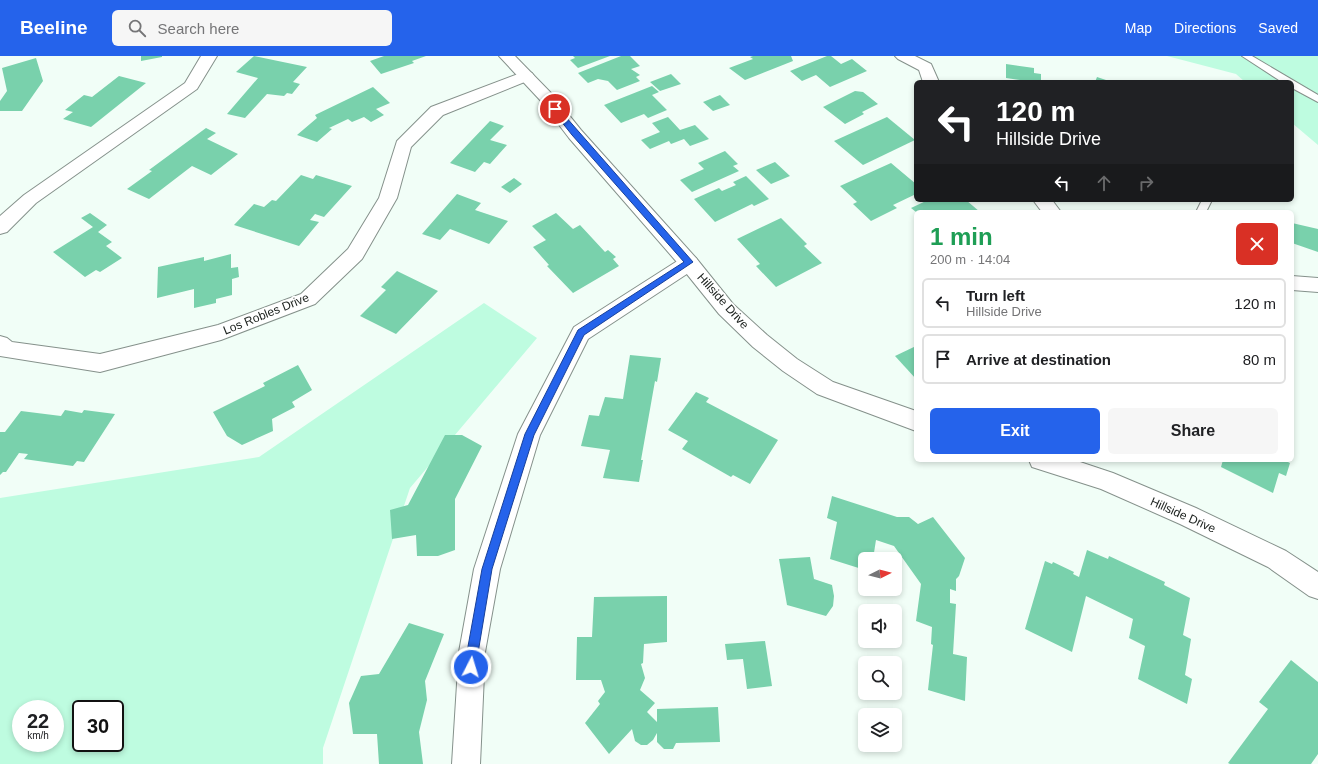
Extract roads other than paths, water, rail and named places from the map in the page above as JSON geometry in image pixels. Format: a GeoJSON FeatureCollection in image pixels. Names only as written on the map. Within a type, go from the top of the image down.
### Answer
{"type":"FeatureCollection","features":[{"type":"Feature","properties":{"kind":"street"},"geometry":{"type":"LineString","coordinates":[[0,227],[30,199],[192,86],[209,56]]}},
{"type":"Feature","properties":{"kind":"street","name":"Hillside Drive"},"geometry":{"type":"LineString","coordinates":[[507,56],[689,262],[726,308],[760,341],[790,366],[825,388],[914,420]]}},
{"type":"Feature","properties":{"kind":"street"},"geometry":{"type":"LineString","coordinates":[[903,56],[926,67],[930,80]]}},
{"type":"Feature","properties":{"kind":"street","name":"Los Robles Drive"},"geometry":{"type":"LineString","coordinates":[[0,344],[6,350],[100,363],[221,332],[308,299],[356,254],[388,198],[403,145],[438,111],[526,76]]}},
{"type":"Feature","properties":{"kind":"street"},"geometry":{"type":"LineString","coordinates":[[1044,202],[1050,210]]}},
{"type":"Feature","properties":{"kind":"street"},"geometry":{"type":"LineString","coordinates":[[466,764],[472,652],[487,569],[529,434],[581,333],[689,262]]}},
{"type":"Feature","properties":{"kind":"street"},"geometry":{"type":"LineString","coordinates":[[1294,283],[1318,285]]}},
{"type":"Feature","properties":{"kind":"street","name":"Hillside Drive"},"geometry":{"type":"LineString","coordinates":[[1046,462],[1105,480],[1188,516],[1277,559],[1318,587]]}},
{"type":"Feature","properties":{"kind":"lane"},"geometry":{"type":"LineString","coordinates":[[1246,56],[1285,80]]}},
{"type":"Feature","properties":{"kind":"lane"},"geometry":{"type":"LineString","coordinates":[[1294,85],[1318,99]]}}]}
